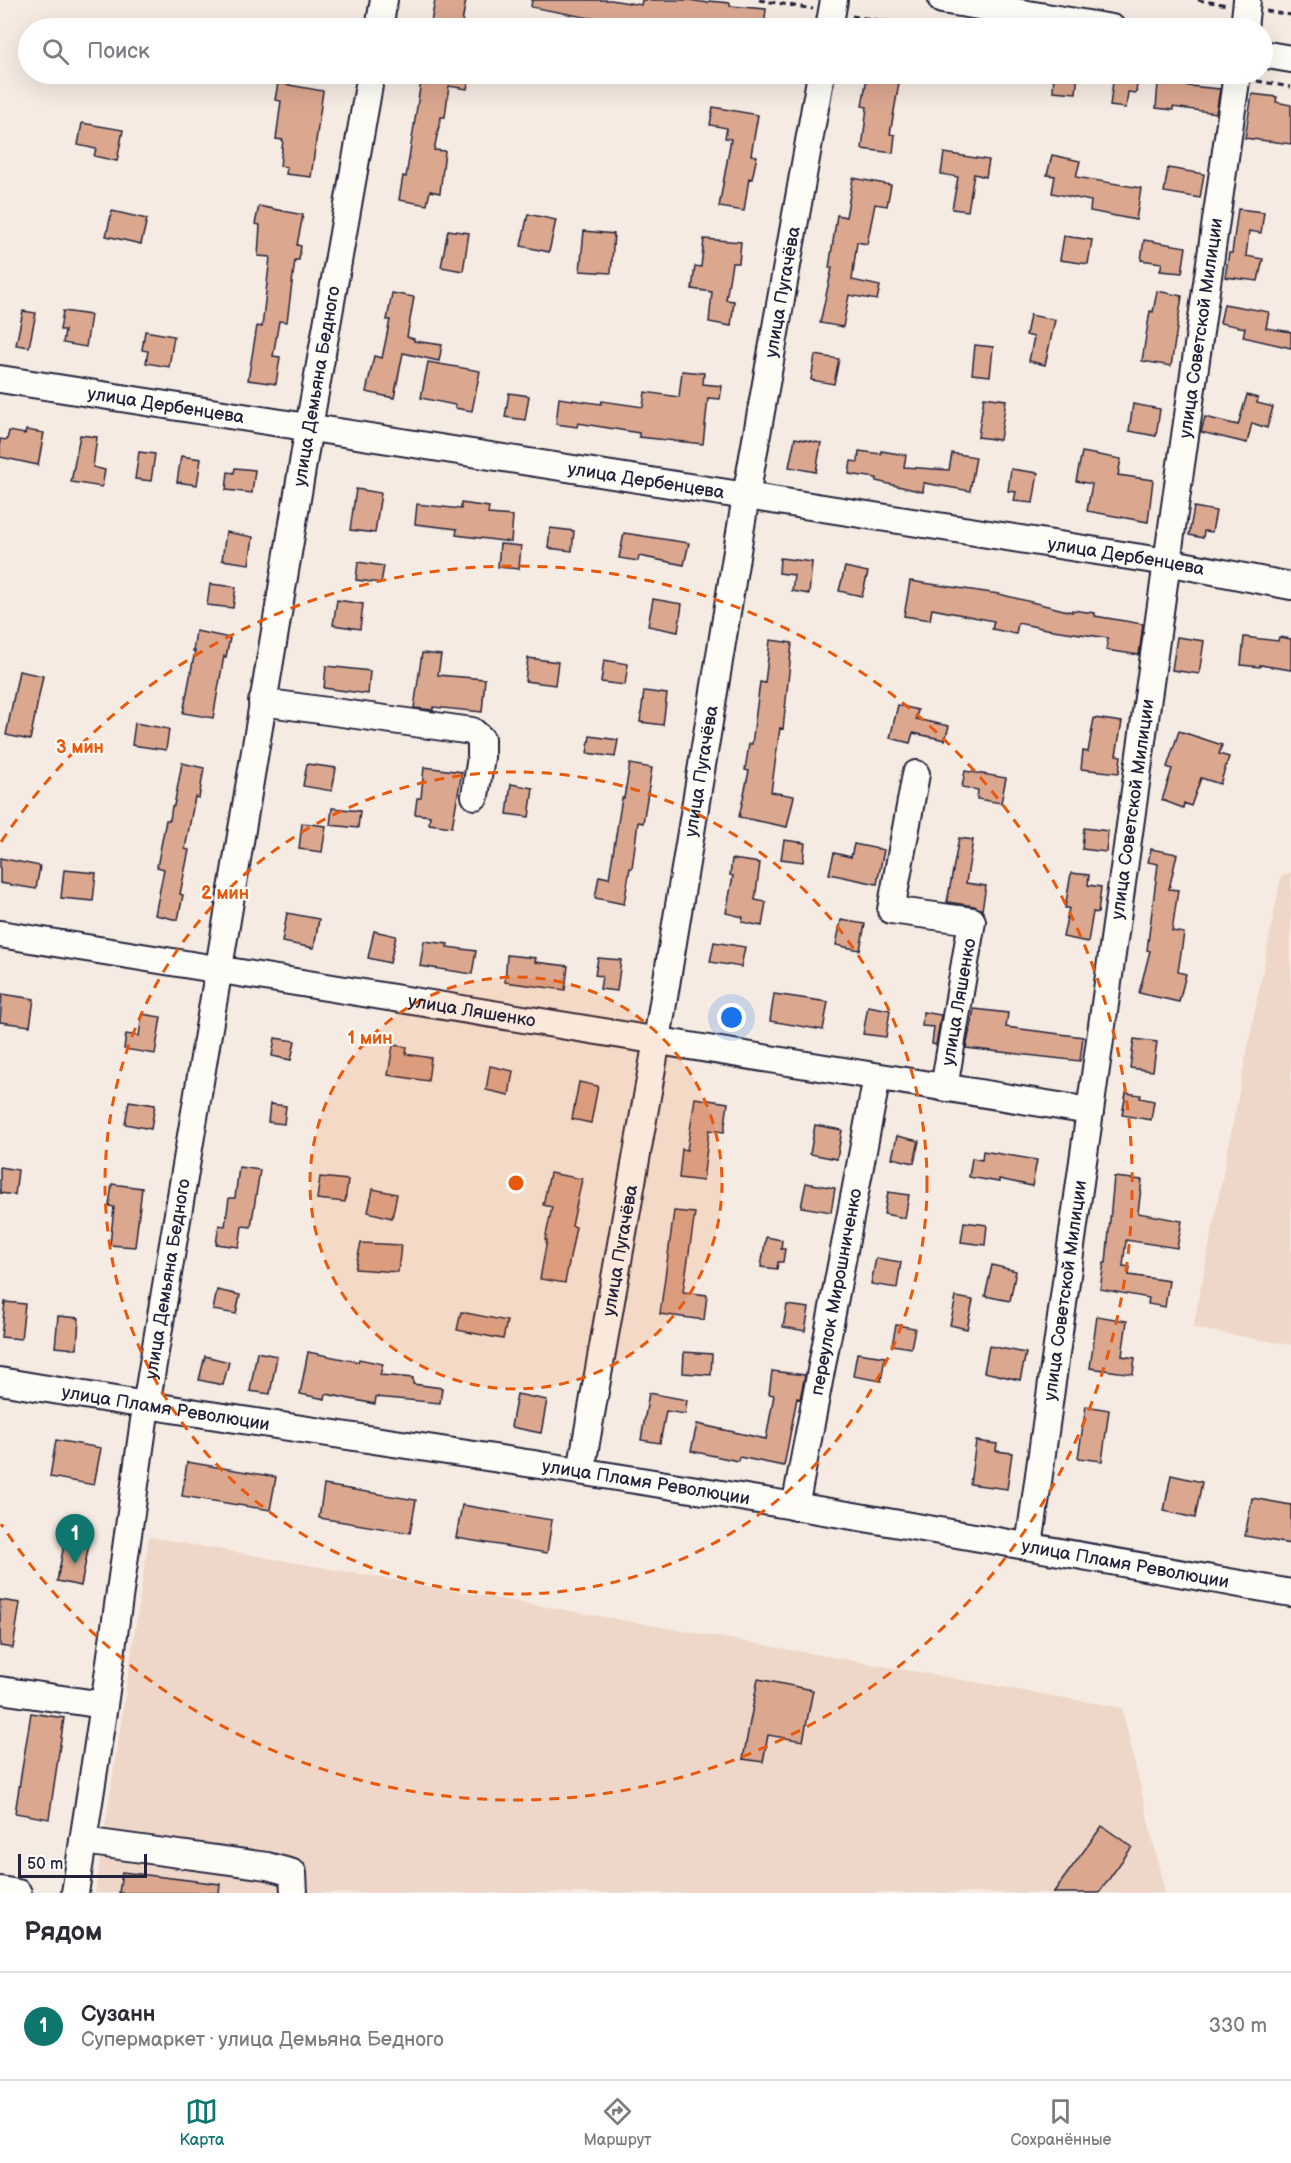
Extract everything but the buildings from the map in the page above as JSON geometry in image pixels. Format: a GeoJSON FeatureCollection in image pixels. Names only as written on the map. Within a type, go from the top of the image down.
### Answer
{"type":"FeatureCollection","features":[{"type":"Feature","properties":{"kind":"street"},"geometry":{"type":"LineString","coordinates":[[381,18],[384,0]]}},
{"type":"Feature","properties":{"kind":"street"},"geometry":{"type":"LineString","coordinates":[[831,18],[834,0]]}},
{"type":"Feature","properties":{"kind":"street"},"geometry":{"type":"LineString","coordinates":[[942,0],[969,2],[1057,18]]}},
{"type":"Feature","properties":{"kind":"street"},"geometry":{"type":"LineString","coordinates":[[1245,18],[1247,0]]}},
{"type":"Feature","properties":{"kind":"street"},"geometry":{"type":"LineString","coordinates":[[1273,56],[1291,59]]}},
{"type":"Feature","properties":{"kind":"street","name":"улица Демьяна Бедного"},"geometry":{"type":"LineString","coordinates":[[75,1893],[146,1406],[262,702],[369,84]]}},
{"type":"Feature","properties":{"kind":"street","name":"улица Пугачёва"},"geometry":{"type":"LineString","coordinates":[[581,1471],[657,1040],[746,496],[819,84]]}},
{"type":"Feature","properties":{"kind":"street","name":"улица Советской Милиции"},"geometry":{"type":"LineString","coordinates":[[1029,1546],[1236,84]]}},
{"type":"Feature","properties":{"kind":"street","name":"улица Дербенцева"},"geometry":{"type":"LineString","coordinates":[[0,379],[1167,562],[1291,586]]}},
{"type":"Feature","properties":{"kind":"street"},"geometry":{"type":"LineString","coordinates":[[262,702],[472,731],[481,739],[482,757],[475,796]]}},
{"type":"Feature","properties":{"kind":"street","name":"улица Ляшенко"},"geometry":{"type":"LineString","coordinates":[[916,774],[891,910],[972,921],[944,1088]]}},
{"type":"Feature","properties":{"kind":"street","name":"улица Ляшенко"},"geometry":{"type":"LineString","coordinates":[[0,934],[1090,1112]]}},
{"type":"Feature","properties":{"kind":"street","name":"переулок Мирошниченко"},"geometry":{"type":"LineString","coordinates":[[795,1507],[877,1077]]}},
{"type":"Feature","properties":{"kind":"street","name":"улица Пламя Революции"},"geometry":{"type":"LineString","coordinates":[[0,1381],[146,1406],[581,1471],[1029,1546],[1291,1593]]}},
{"type":"Feature","properties":{"kind":"street"},"geometry":{"type":"LineString","coordinates":[[0,1690],[104,1705]]}},
{"type":"Feature","properties":{"kind":"street"},"geometry":{"type":"LineString","coordinates":[[83,1841],[275,1868],[293,1873],[294,1893]]}},
{"type":"Feature","properties":{"kind":"street"},"geometry":{"type":"LineString","coordinates":[[0,1890],[18,1893]]}},
{"type":"Feature","properties":{"kind":"shaded area"},"geometry":{"type":"Polygon","coordinates":[[[1291,872],[1291,1345],[1193,1328],[1281,877],[1291,872]]]}},
{"type":"Feature","properties":{"kind":"shaded area"},"geometry":{"type":"Polygon","coordinates":[[[149,1537],[1122,1708],[1165,1893],[95,1893],[149,1537]]]}},
{"type":"Feature","properties":{"kind":"place","name":"Сузанн"},"geometry":{"type":"Point","coordinates":[75,1564]}}]}
